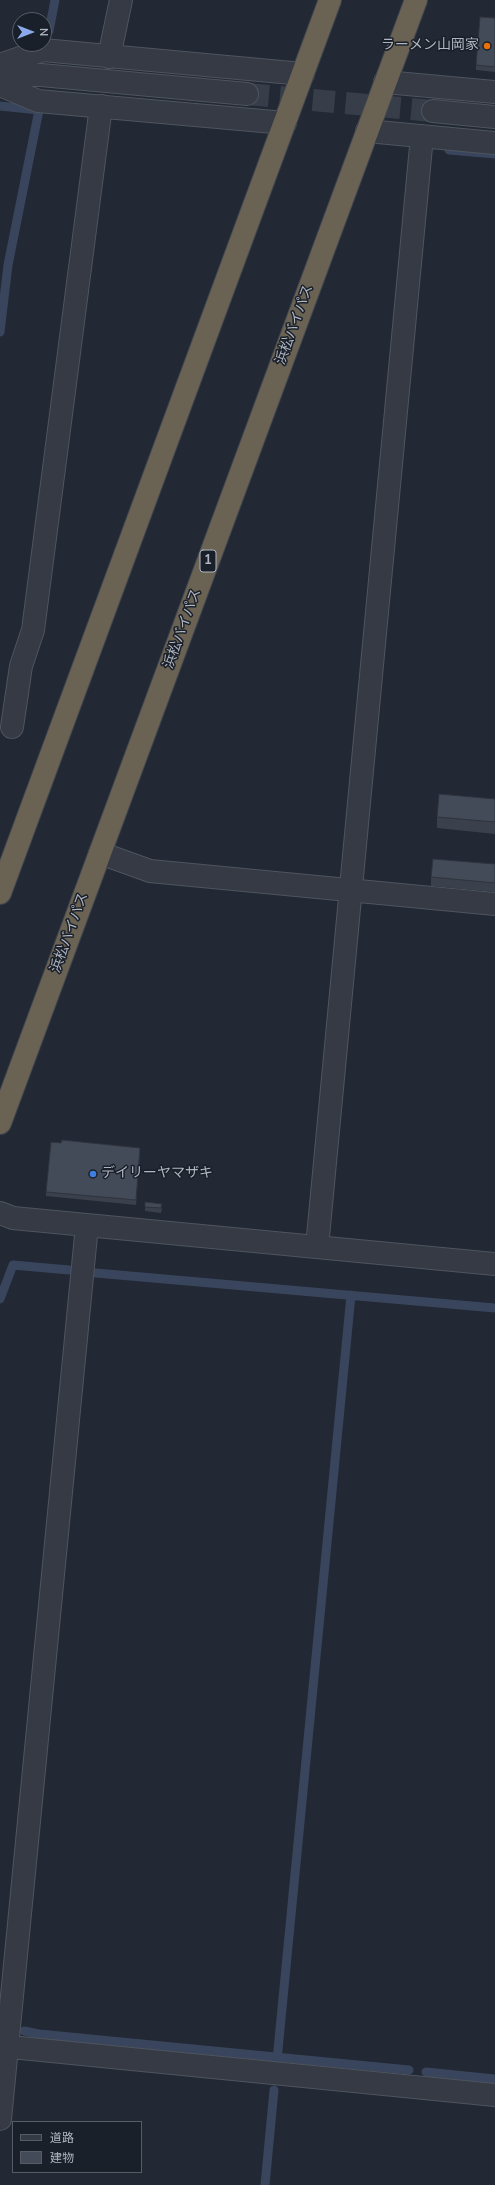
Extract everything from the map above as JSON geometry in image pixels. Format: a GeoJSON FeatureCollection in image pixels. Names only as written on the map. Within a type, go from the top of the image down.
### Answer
{"type":"FeatureCollection","features":[{"type":"Feature","properties":{"kind":"highway"},"geometry":{"type":"LineString","coordinates":[[0,893],[6,861],[285,123],[330,0]]}},
{"type":"Feature","properties":{"kind":"highway","name":"浜松バイパス"},"geometry":{"type":"LineString","coordinates":[[0,1122],[416,0]]}},
{"type":"Feature","properties":{"kind":"street"},"geometry":{"type":"LineString","coordinates":[[110,57],[121,0]]}},
{"type":"Feature","properties":{"kind":"street"},"geometry":{"type":"LineString","coordinates":[[0,65],[43,50],[303,74]]}},
{"type":"Feature","properties":{"kind":"street"},"geometry":{"type":"LineString","coordinates":[[0,75],[41,75],[247,94]]}},
{"type":"Feature","properties":{"kind":"street"},"geometry":{"type":"LineString","coordinates":[[385,82],[495,92]]}},
{"type":"Feature","properties":{"kind":"street"},"geometry":{"type":"LineString","coordinates":[[0,85],[38,101],[285,123]]}},
{"type":"Feature","properties":{"kind":"street"},"geometry":{"type":"LineString","coordinates":[[12,727],[21,666],[33,630],[101,106]]}},
{"type":"Feature","properties":{"kind":"street"},"geometry":{"type":"LineString","coordinates":[[433,112],[495,117]]}},
{"type":"Feature","properties":{"kind":"street"},"geometry":{"type":"LineString","coordinates":[[367,131],[495,143]]}},
{"type":"Feature","properties":{"kind":"street"},"geometry":{"type":"LineString","coordinates":[[317,1247],[422,136]]}},
{"type":"Feature","properties":{"kind":"street"},"geometry":{"type":"LineString","coordinates":[[100,853],[150,871],[495,904]]}},
{"type":"Feature","properties":{"kind":"street"},"geometry":{"type":"LineString","coordinates":[[0,1213],[13,1218],[495,1264]]}},
{"type":"Feature","properties":{"kind":"street"},"geometry":{"type":"LineString","coordinates":[[0,2119],[4,2047],[87,1225]]}},
{"type":"Feature","properties":{"kind":"street"},"geometry":{"type":"LineString","coordinates":[[4,2047],[495,2095]]}},
{"type":"Feature","properties":{"kind":"building","name":"ラーメン山岡家"},"geometry":{"type":"Polygon","coordinates":[[[480,17],[495,18],[495,67],[476,65],[480,17]]]}},
{"type":"Feature","properties":{"kind":"building"},"geometry":{"type":"Polygon","coordinates":[[[439,794],[495,799],[495,822],[437,817],[439,794]]]}},
{"type":"Feature","properties":{"kind":"building"},"geometry":{"type":"Polygon","coordinates":[[[433,859],[495,864],[495,883],[431,877],[433,859]]]}},
{"type":"Feature","properties":{"kind":"building","name":"デイリーヤマザキ"},"geometry":{"type":"Polygon","coordinates":[[[62,1140],[140,1148],[136,1200],[46,1192],[51,1142],[61,1143],[62,1140]]]}},
{"type":"Feature","properties":{"kind":"building"},"geometry":{"type":"Polygon","coordinates":[[[145,1202],[162,1204],[161,1208],[145,1207],[145,1202]]]}},
{"type":"Feature","properties":{"kind":"waterway"},"geometry":{"type":"LineString","coordinates":[[52,16],[55,0]]}},
{"type":"Feature","properties":{"kind":"waterway"},"geometry":{"type":"LineString","coordinates":[[0,106],[39,110]]}},
{"type":"Feature","properties":{"kind":"waterway"},"geometry":{"type":"LineString","coordinates":[[0,332],[8,265],[39,110]]}},
{"type":"Feature","properties":{"kind":"waterway"},"geometry":{"type":"LineString","coordinates":[[449,150],[495,154]]}},
{"type":"Feature","properties":{"kind":"waterway"},"geometry":{"type":"LineString","coordinates":[[0,1299],[13,1265],[69,1270]]}},
{"type":"Feature","properties":{"kind":"waterway"},"geometry":{"type":"LineString","coordinates":[[96,1273],[495,1308]]}},
{"type":"Feature","properties":{"kind":"waterway"},"geometry":{"type":"LineString","coordinates":[[277,2060],[351,1295]]}},
{"type":"Feature","properties":{"kind":"waterway"},"geometry":{"type":"LineString","coordinates":[[24,2031],[39,2034],[409,2070]]}},
{"type":"Feature","properties":{"kind":"waterway"},"geometry":{"type":"LineString","coordinates":[[426,2072],[495,2079]]}},
{"type":"Feature","properties":{"kind":"waterway"},"geometry":{"type":"LineString","coordinates":[[265,2185],[274,2090]]}},
{"type":"Feature","properties":{"kind":"tunnel"},"geometry":{"type":"LineString","coordinates":[[247,94],[433,111]]}},
{"type":"Feature","properties":{"kind":"place","name":"ラーメン山岡家"},"geometry":{"type":"Point","coordinates":[487,46]}},
{"type":"Feature","properties":{"kind":"place","name":"デイリーヤマザキ"},"geometry":{"type":"Point","coordinates":[93,1174]}}]}
